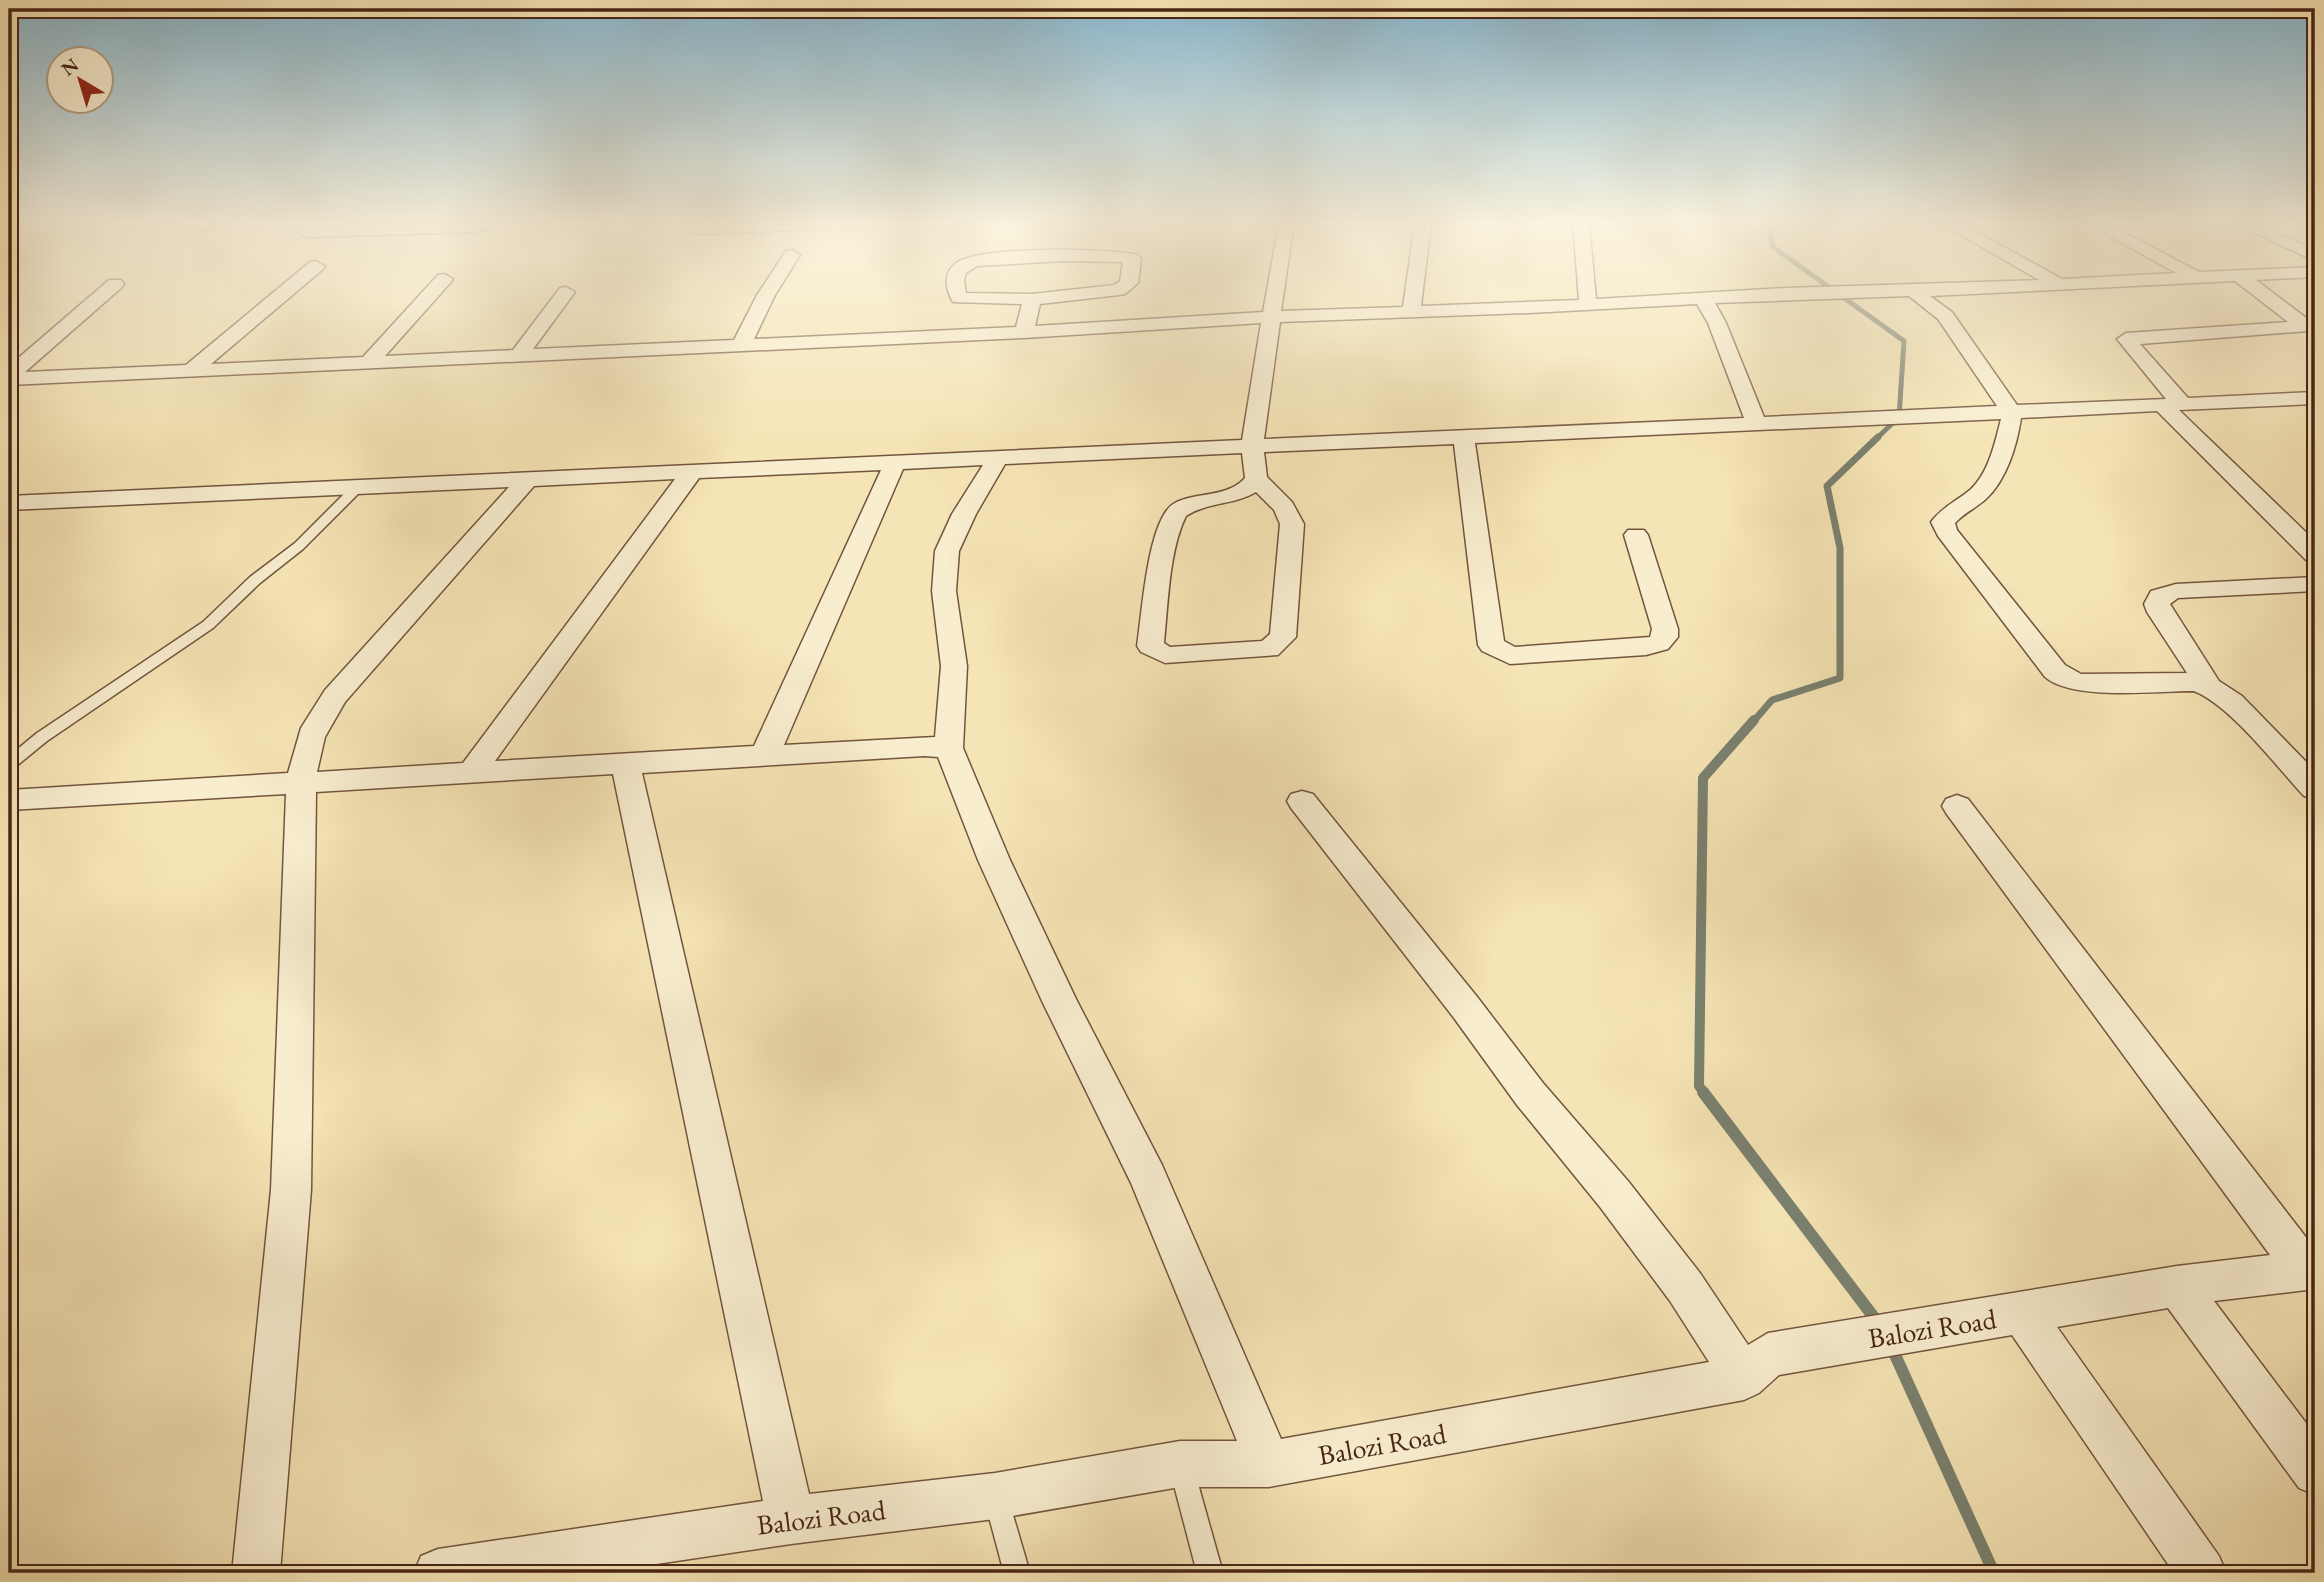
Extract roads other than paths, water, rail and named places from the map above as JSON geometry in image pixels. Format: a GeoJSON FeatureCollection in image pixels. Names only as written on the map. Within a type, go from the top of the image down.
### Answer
{"type":"FeatureCollection","features":[{"type":"Feature","properties":{"kind":"street"},"geometry":{"type":"LineString","coordinates":[[9,377],[100,297]]}},
{"type":"Feature","properties":{"kind":"street"},"geometry":{"type":"LineString","coordinates":[[194,369],[279,297]]}},
{"type":"Feature","properties":{"kind":"street"},"geometry":{"type":"LineString","coordinates":[[370,361],[427,297]]}},
{"type":"Feature","properties":{"kind":"street"},"geometry":{"type":"LineString","coordinates":[[517,356],[562,297]]}},
{"type":"Feature","properties":{"kind":"street"},"geometry":{"type":"LineString","coordinates":[[742,344],[765,297]]}},
{"type":"Feature","properties":{"kind":"street"},"geometry":{"type":"LineString","coordinates":[[957,297],[1032,299],[1053,297]]}},
{"type":"Feature","properties":{"kind":"street"},"geometry":{"type":"LineString","coordinates":[[1256,479],[1242,491],[1183,508],[1172,519],[1156,595],[1150,646],[1157,652],[1165,655],[1269,649],[1283,637],[1292,524],[1284,507],[1256,479],[1252,446],[1275,297]]}},
{"type":"Feature","properties":{"kind":"street"},"geometry":{"type":"LineString","coordinates":[[1411,312],[1413,297]]}},
{"type":"Feature","properties":{"kind":"street"},"geometry":{"type":"LineString","coordinates":[[1587,297],[1588,305]]}},
{"type":"Feature","properties":{"kind":"street"},"geometry":{"type":"LineString","coordinates":[[9,377],[517,356],[1722,297]]}},
{"type":"Feature","properties":{"kind":"street"},"geometry":{"type":"LineString","coordinates":[[1921,297],[1945,316],[2011,412],[1995,473],[1977,495],[1948,516],[1943,522],[1946,531],[2063,678],[2080,683],[2195,682],[2208,685],[2221,691],[2315,789]]}},
{"type":"Feature","properties":{"kind":"street"},"geometry":{"type":"LineString","coordinates":[[2267,297],[2302,324],[2301,327],[2126,339],[2127,344],[2213,458],[2315,555]]}},
{"type":"Feature","properties":{"kind":"street"},"geometry":{"type":"LineString","coordinates":[[1703,298],[1717,323],[1756,423]]}},
{"type":"Feature","properties":{"kind":"street"},"geometry":{"type":"LineString","coordinates":[[1024,332],[1032,299]]}},
{"type":"Feature","properties":{"kind":"street"},"geometry":{"type":"LineString","coordinates":[[9,503],[2315,398]]}},
{"type":"Feature","properties":{"kind":"street"},"geometry":{"type":"LineString","coordinates":[[1464,437],[1491,645],[1500,653],[1533,656],[1647,647],[1659,643],[1665,637],[1665,629],[1636,535]]}},
{"type":"Feature","properties":{"kind":"street"},"geometry":{"type":"LineString","coordinates":[[998,458],[964,514],[947,551],[944,591],[954,666],[949,748],[994,860],[1059,1001],[1149,1178],[1269,1464]]}},
{"type":"Feature","properties":{"kind":"street"},"geometry":{"type":"LineString","coordinates":[[765,754],[895,463]]}},
{"type":"Feature","properties":{"kind":"street"},"geometry":{"type":"LineString","coordinates":[[471,773],[582,626],[692,472]]}},
{"type":"Feature","properties":{"kind":"street"},"geometry":{"type":"LineString","coordinates":[[256,1573],[291,1190],[301,784],[306,746],[320,717],[335,696],[528,479]]}},
{"type":"Feature","properties":{"kind":"street"},"geometry":{"type":"LineString","coordinates":[[2208,685],[2160,612],[2157,604],[2160,596],[2176,590],[2315,584]]}},
{"type":"Feature","properties":{"kind":"street"},"geometry":{"type":"LineString","coordinates":[[9,800],[765,754],[925,746],[949,748]]}},
{"type":"Feature","properties":{"kind":"street"},"geometry":{"type":"LineString","coordinates":[[625,762],[791,1520]]}},
{"type":"Feature","properties":{"kind":"street"},"geometry":{"type":"LineString","coordinates":[[1302,801],[1466,1008],[1530,1094],[1614,1194],[1685,1287],[1756,1367]]}},
{"type":"Feature","properties":{"kind":"street"},"geometry":{"type":"LineString","coordinates":[[1957,806],[2310,1269]]}},
{"type":"Feature","properties":{"kind":"street","name":"Balozi Road"},"geometry":{"type":"LineString","coordinates":[[438,1573],[791,1520],[995,1496],[1180,1464],[1269,1464],[1756,1367],[1935,1326],[2023,1314],[2177,1286],[2310,1269]]}},
{"type":"Feature","properties":{"kind":"street"},"geometry":{"type":"LineString","coordinates":[[2177,1286],[2315,1472]]}},
{"type":"Feature","properties":{"kind":"street"},"geometry":{"type":"LineString","coordinates":[[2023,1314],[2202,1573]]}},
{"type":"Feature","properties":{"kind":"lane"},"geometry":{"type":"LineString","coordinates":[[9,764],[41,737],[208,625],[255,580],[299,546],[358,487]]}},
{"type":"Feature","properties":{"kind":"lane"},"geometry":{"type":"LineString","coordinates":[[1180,1464],[1210,1573]]}},
{"type":"Feature","properties":{"kind":"lane"},"geometry":{"type":"LineString","coordinates":[[995,1496],[1017,1573]]}},
{"type":"Feature","properties":{"kind":"waterway"},"geometry":{"type":"LineString","coordinates":[[1842,297],[1904,341],[1899,417],[1876,439]]}},
{"type":"Feature","properties":{"kind":"waterway"},"geometry":{"type":"LineString","coordinates":[[1753,722],[1772,700],[1840,678],[1840,548],[1827,486],[1878,437]]}},
{"type":"Feature","properties":{"kind":"waterway"},"geometry":{"type":"LineString","coordinates":[[1705,1094],[1699,1086],[1703,778],[1754,720]]}},
{"type":"Feature","properties":{"kind":"waterway"},"geometry":{"type":"LineString","coordinates":[[1703,1092],[1879,1324]]}},
{"type":"Feature","properties":{"kind":"waterway"},"geometry":{"type":"LineString","coordinates":[[1891,1346],[1994,1573]]}}]}
